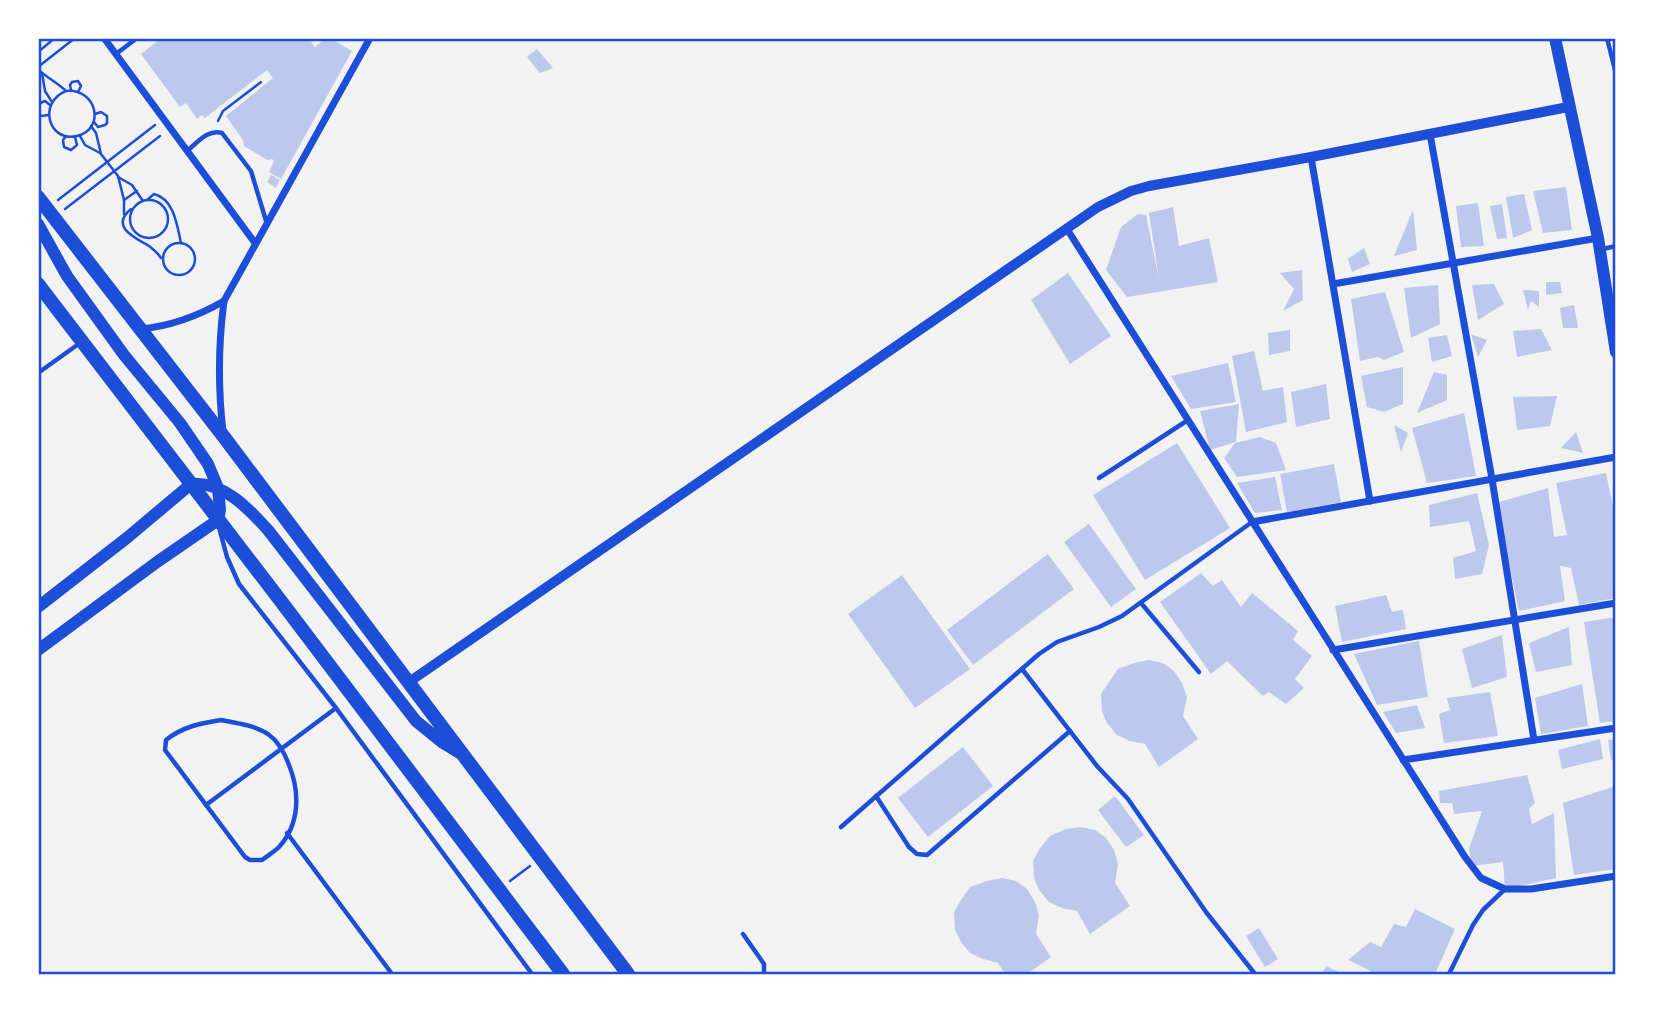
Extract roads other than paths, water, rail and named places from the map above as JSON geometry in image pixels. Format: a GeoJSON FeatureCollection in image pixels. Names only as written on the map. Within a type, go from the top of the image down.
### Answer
{"type":"FeatureCollection","features":[{"type":"Feature","properties":{"kind":"main road"},"geometry":{"type":"LineString","coordinates":[[1555,38],[1599,243],[1615,352]]}},
{"type":"Feature","properties":{"kind":"main road"},"geometry":{"type":"LineString","coordinates":[[47,207],[224,437],[628,975]]}},
{"type":"Feature","properties":{"kind":"main road"},"geometry":{"type":"LineString","coordinates":[[38,224],[67,276],[124,355],[180,423],[208,464],[218,488],[220,510],[218,520],[38,650]]}},
{"type":"Feature","properties":{"kind":"main road"},"geometry":{"type":"LineString","coordinates":[[38,284],[563,975]]}},
{"type":"Feature","properties":{"kind":"main road"},"geometry":{"type":"LineString","coordinates":[[38,607],[191,484],[218,488],[253,513],[268,530],[416,721],[465,757]]}},
{"type":"Feature","properties":{"kind":"street"},"geometry":{"type":"LineString","coordinates":[[104,38],[256,243]]}},
{"type":"Feature","properties":{"kind":"street"},"geometry":{"type":"LineString","coordinates":[[224,437],[218,369],[224,301],[370,38]]}},
{"type":"Feature","properties":{"kind":"street"},"geometry":{"type":"LineString","coordinates":[[409,682],[1106,202],[1149,186],[1569,107]]}},
{"type":"Feature","properties":{"kind":"street"},"geometry":{"type":"LineString","coordinates":[[1430,134],[1492,479],[1534,740]]}},
{"type":"Feature","properties":{"kind":"street"},"geometry":{"type":"LineString","coordinates":[[1311,157],[1370,501]]}},
{"type":"Feature","properties":{"kind":"street"},"geometry":{"type":"LineString","coordinates":[[1067,229],[1465,858],[1481,878],[1505,889],[1531,889],[1615,876]]}},
{"type":"Feature","properties":{"kind":"street"},"geometry":{"type":"LineString","coordinates":[[1333,284],[1453,263],[1599,243]]}},
{"type":"Feature","properties":{"kind":"street"},"geometry":{"type":"LineString","coordinates":[[141,330],[184,320],[224,301]]}},
{"type":"Feature","properties":{"kind":"street"},"geometry":{"type":"LineString","coordinates":[[1252,522],[1615,457]]}},
{"type":"Feature","properties":{"kind":"street"},"geometry":{"type":"LineString","coordinates":[[1333,650],[1615,603]]}},
{"type":"Feature","properties":{"kind":"street"},"geometry":{"type":"LineString","coordinates":[[1403,760],[1615,728]]}},
{"type":"Feature","properties":{"kind":"lane"},"geometry":{"type":"LineString","coordinates":[[116,54],[137,38]]}},
{"type":"Feature","properties":{"kind":"lane"},"geometry":{"type":"LineString","coordinates":[[1607,38],[1615,74]]}},
{"type":"Feature","properties":{"kind":"lane"},"geometry":{"type":"LineString","coordinates":[[187,150],[211,132],[222,133],[251,171],[267,224]]}},
{"type":"Feature","properties":{"kind":"lane"},"geometry":{"type":"LineString","coordinates":[[1599,243],[1615,246]]}},
{"type":"Feature","properties":{"kind":"lane"},"geometry":{"type":"LineString","coordinates":[[38,373],[82,341]]}},
{"type":"Feature","properties":{"kind":"lane"},"geometry":{"type":"LineString","coordinates":[[1099,478],[1188,420]]}},
{"type":"Feature","properties":{"kind":"lane"},"geometry":{"type":"LineString","coordinates":[[218,520],[227,557],[239,584],[336,708],[532,975]]}},
{"type":"Feature","properties":{"kind":"lane"},"geometry":{"type":"LineString","coordinates":[[841,827],[1039,654],[1057,642],[1122,616],[1252,522]]}},
{"type":"Feature","properties":{"kind":"lane"},"geometry":{"type":"LineString","coordinates":[[1141,603],[1199,672]]}},
{"type":"Feature","properties":{"kind":"lane"},"geometry":{"type":"LineString","coordinates":[[1022,669],[1097,766],[1128,799],[1206,912],[1255,975]]}},
{"type":"Feature","properties":{"kind":"lane"},"geometry":{"type":"LineString","coordinates":[[206,805],[336,708]]}},
{"type":"Feature","properties":{"kind":"lane"},"geometry":{"type":"LineString","coordinates":[[221,720],[246,724],[269,734],[281,749],[296,782],[297,805],[292,827],[279,846],[262,860],[250,860],[206,805],[165,750],[166,740],[197,724],[221,720]]}},
{"type":"Feature","properties":{"kind":"lane"},"geometry":{"type":"LineString","coordinates":[[876,796],[909,847],[917,854],[927,855],[1070,731]]}},
{"type":"Feature","properties":{"kind":"lane"},"geometry":{"type":"LineString","coordinates":[[288,833],[392,975]]}},
{"type":"Feature","properties":{"kind":"lane"},"geometry":{"type":"LineString","coordinates":[[1448,975],[1473,925],[1483,910],[1505,889]]}},
{"type":"Feature","properties":{"kind":"lane"},"geometry":{"type":"LineString","coordinates":[[743,934],[764,964],[764,975]]}}]}
